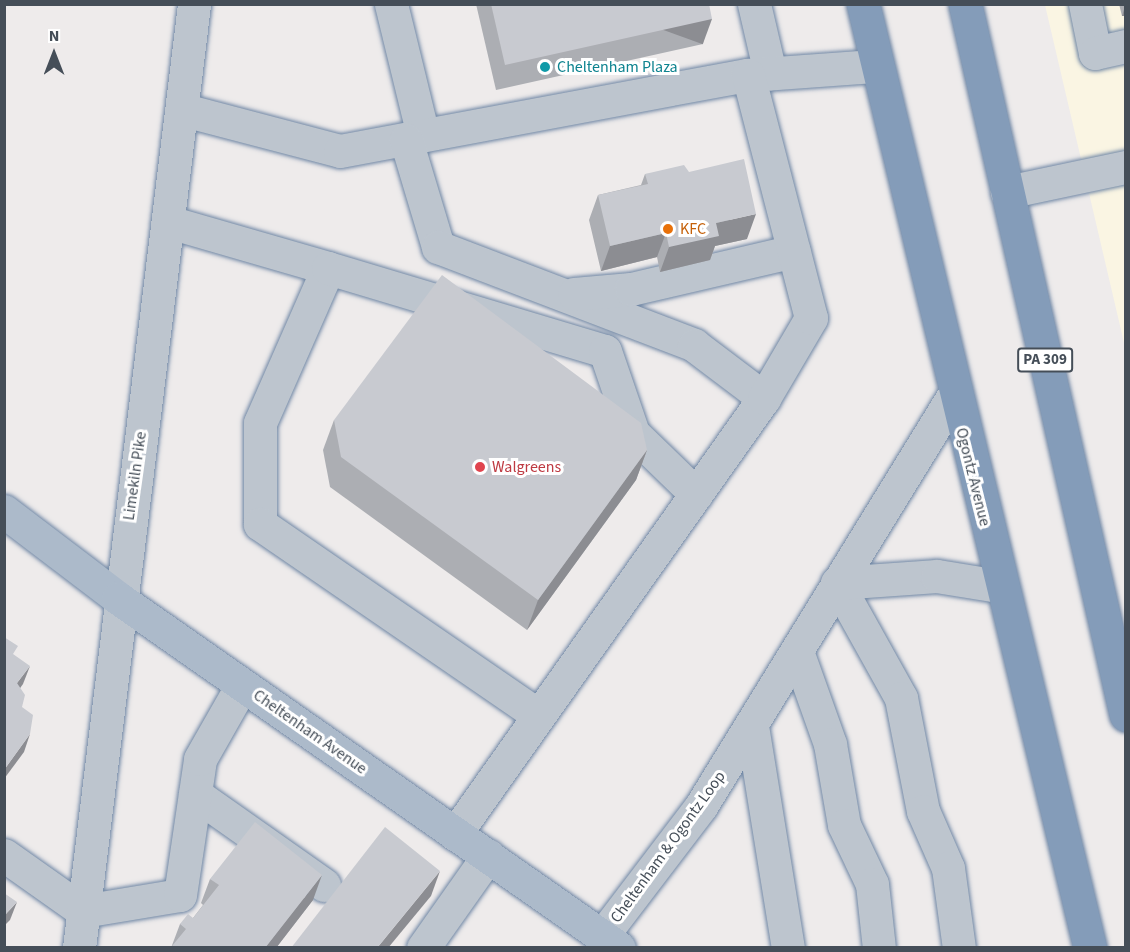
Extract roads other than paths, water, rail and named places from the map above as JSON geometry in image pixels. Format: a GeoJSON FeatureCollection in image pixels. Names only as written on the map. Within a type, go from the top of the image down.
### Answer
{"type":"FeatureCollection","features":[{"type":"Feature","properties":{"kind":"highway","name":"Ogontz Avenue"},"geometry":{"type":"LineString","coordinates":[[862,4],[953,396],[1090,948]]}},
{"type":"Feature","properties":{"kind":"highway","name":"PA 309"},"geometry":{"type":"LineString","coordinates":[[965,4],[1125,715]]}},
{"type":"Feature","properties":{"kind":"main road","name":"Cheltenham Avenue"},"geometry":{"type":"LineString","coordinates":[[4,511],[118,598],[611,942]]}},
{"type":"Feature","properties":{"kind":"street","name":"Limekiln Pike"},"geometry":{"type":"LineString","coordinates":[[79,948],[118,598],[184,110],[194,4]]}},
{"type":"Feature","properties":{"kind":"street"},"geometry":{"type":"LineString","coordinates":[[391,4],[414,138],[438,247],[694,345],[764,398]]}},
{"type":"Feature","properties":{"kind":"street"},"geometry":{"type":"LineString","coordinates":[[455,834],[764,398],[811,318],[794,251],[759,74],[754,4]]}},
{"type":"Feature","properties":{"kind":"street"},"geometry":{"type":"LineString","coordinates":[[1085,4],[1095,53],[1125,46]]}},
{"type":"Feature","properties":{"kind":"street"},"geometry":{"type":"LineString","coordinates":[[184,110],[340,151],[759,74],[875,66]]}},
{"type":"Feature","properties":{"kind":"street"},"geometry":{"type":"LineString","coordinates":[[1007,192],[1125,167]]}},
{"type":"Feature","properties":{"kind":"street"},"geometry":{"type":"LineString","coordinates":[[169,222],[605,351],[633,433],[696,494]]}},
{"type":"Feature","properties":{"kind":"street"},"geometry":{"type":"LineString","coordinates":[[566,295],[631,289],[794,251]]}},
{"type":"Feature","properties":{"kind":"street"},"geometry":{"type":"LineString","coordinates":[[328,268],[260,423],[260,524],[538,715]]}},
{"type":"Feature","properties":{"kind":"street","name":"Cheltenham & Ogontz Loop"},"geometry":{"type":"LineString","coordinates":[[611,942],[798,654],[837,583],[953,396]]}},
{"type":"Feature","properties":{"kind":"street"},"geometry":{"type":"LineString","coordinates":[[960,948],[948,868],[922,812],[901,698],[837,583],[937,576],[999,586]]}},
{"type":"Feature","properties":{"kind":"street"},"geometry":{"type":"LineString","coordinates":[[798,654],[830,744],[844,825],[872,884],[879,948]]}},
{"type":"Feature","properties":{"kind":"street"},"geometry":{"type":"LineString","coordinates":[[4,855],[83,911],[180,895],[200,759],[242,685]]}},
{"type":"Feature","properties":{"kind":"street"},"geometry":{"type":"LineString","coordinates":[[752,726],[788,948]]}},
{"type":"Feature","properties":{"kind":"street"},"geometry":{"type":"LineString","coordinates":[[195,794],[324,885]]}},
{"type":"Feature","properties":{"kind":"street"},"geometry":{"type":"LineString","coordinates":[[423,948],[488,856]]}},
{"type":"Feature","properties":{"kind":"place","name":"Cheltenham Plaza"},"geometry":{"type":"Point","coordinates":[545,67]}},
{"type":"Feature","properties":{"kind":"place","name":"KFC"},"geometry":{"type":"Point","coordinates":[668,229]}},
{"type":"Feature","properties":{"kind":"place","name":"Walgreens"},"geometry":{"type":"Point","coordinates":[480,467]}}]}
